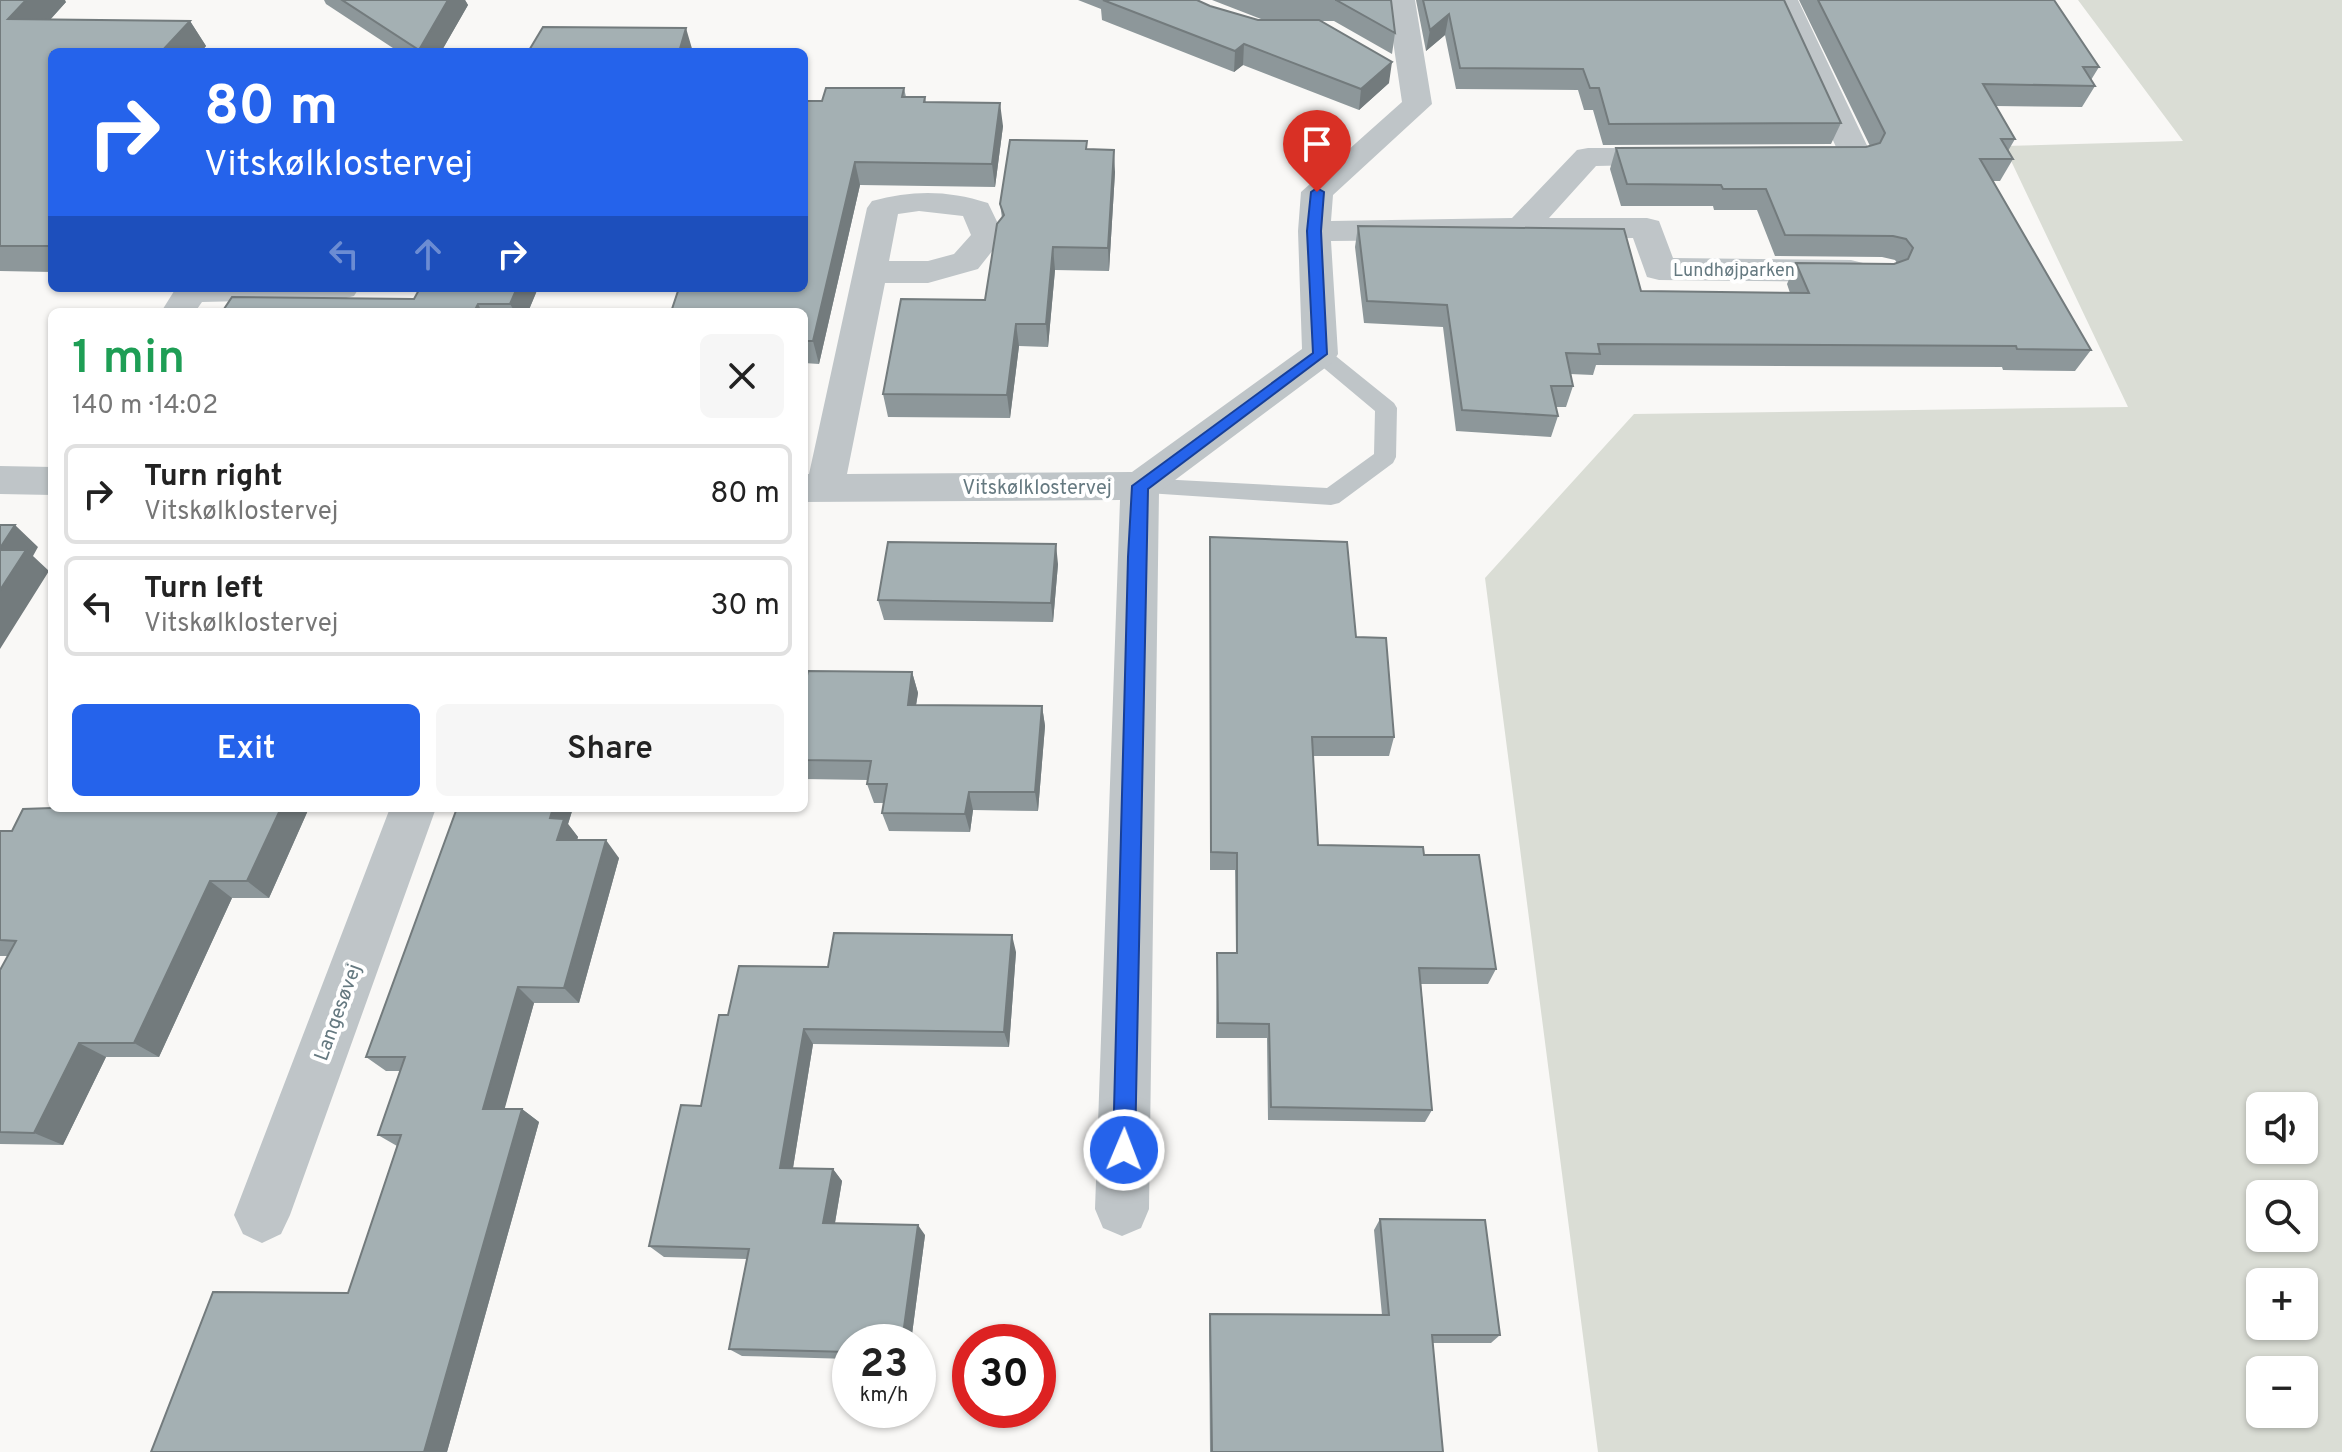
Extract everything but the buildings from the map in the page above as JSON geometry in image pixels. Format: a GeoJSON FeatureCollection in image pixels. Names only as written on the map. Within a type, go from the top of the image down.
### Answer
{"type":"FeatureCollection","features":[{"type":"Feature","properties":{"kind":"street"},"geometry":{"type":"LineString","coordinates":[[1320,354],[1314,231],[1317,192],[1417,104],[1400,75],[1401,0]]}},
{"type":"Feature","properties":{"kind":"street"},"geometry":{"type":"LineString","coordinates":[[1777,156],[1856,156],[1784,0]]}},
{"type":"Feature","properties":{"kind":"street"},"geometry":{"type":"LineString","coordinates":[[1521,228],[1588,157],[1699,156]]}},
{"type":"Feature","properties":{"kind":"street","name":"Lundhøjparken"},"geometry":{"type":"LineString","coordinates":[[1314,231],[1647,228],[1659,269],[1882,271]]}},
{"type":"Feature","properties":{"kind":"street","name":"Vitskølklostervej"},"geometry":{"type":"LineString","coordinates":[[870,272],[814,488],[1140,486],[1320,354]]}},
{"type":"Feature","properties":{"kind":"street"},"geometry":{"type":"LineString","coordinates":[[0,480],[48,481]]}},
{"type":"Feature","properties":{"kind":"street"},"geometry":{"type":"LineString","coordinates":[[1122,1209],[1140,486]]}},
{"type":"Feature","properties":{"kind":"street","name":"Langesøvej"},"geometry":{"type":"LineString","coordinates":[[262,1215],[412,812]]}},
{"type":"Feature","properties":{"kind":"lane"},"geometry":{"type":"LineString","coordinates":[[1140,486],[1331,497],[1385,457],[1386,408],[1320,354]]}},
{"type":"Feature","properties":{"kind":"shaded area"},"geometry":{"type":"Polygon","coordinates":[[[2078,0],[2342,0],[2342,1452],[1598,1452],[1485,578],[1634,414],[2128,407],[2004,146],[2183,141],[2078,0]]]}},
{"type":"Feature","properties":{"kind":"route"},"geometry":{"type":"LineString","coordinates":[[1124,1150],[1140,486],[1320,354],[1314,231],[1317,192]]}}]}
